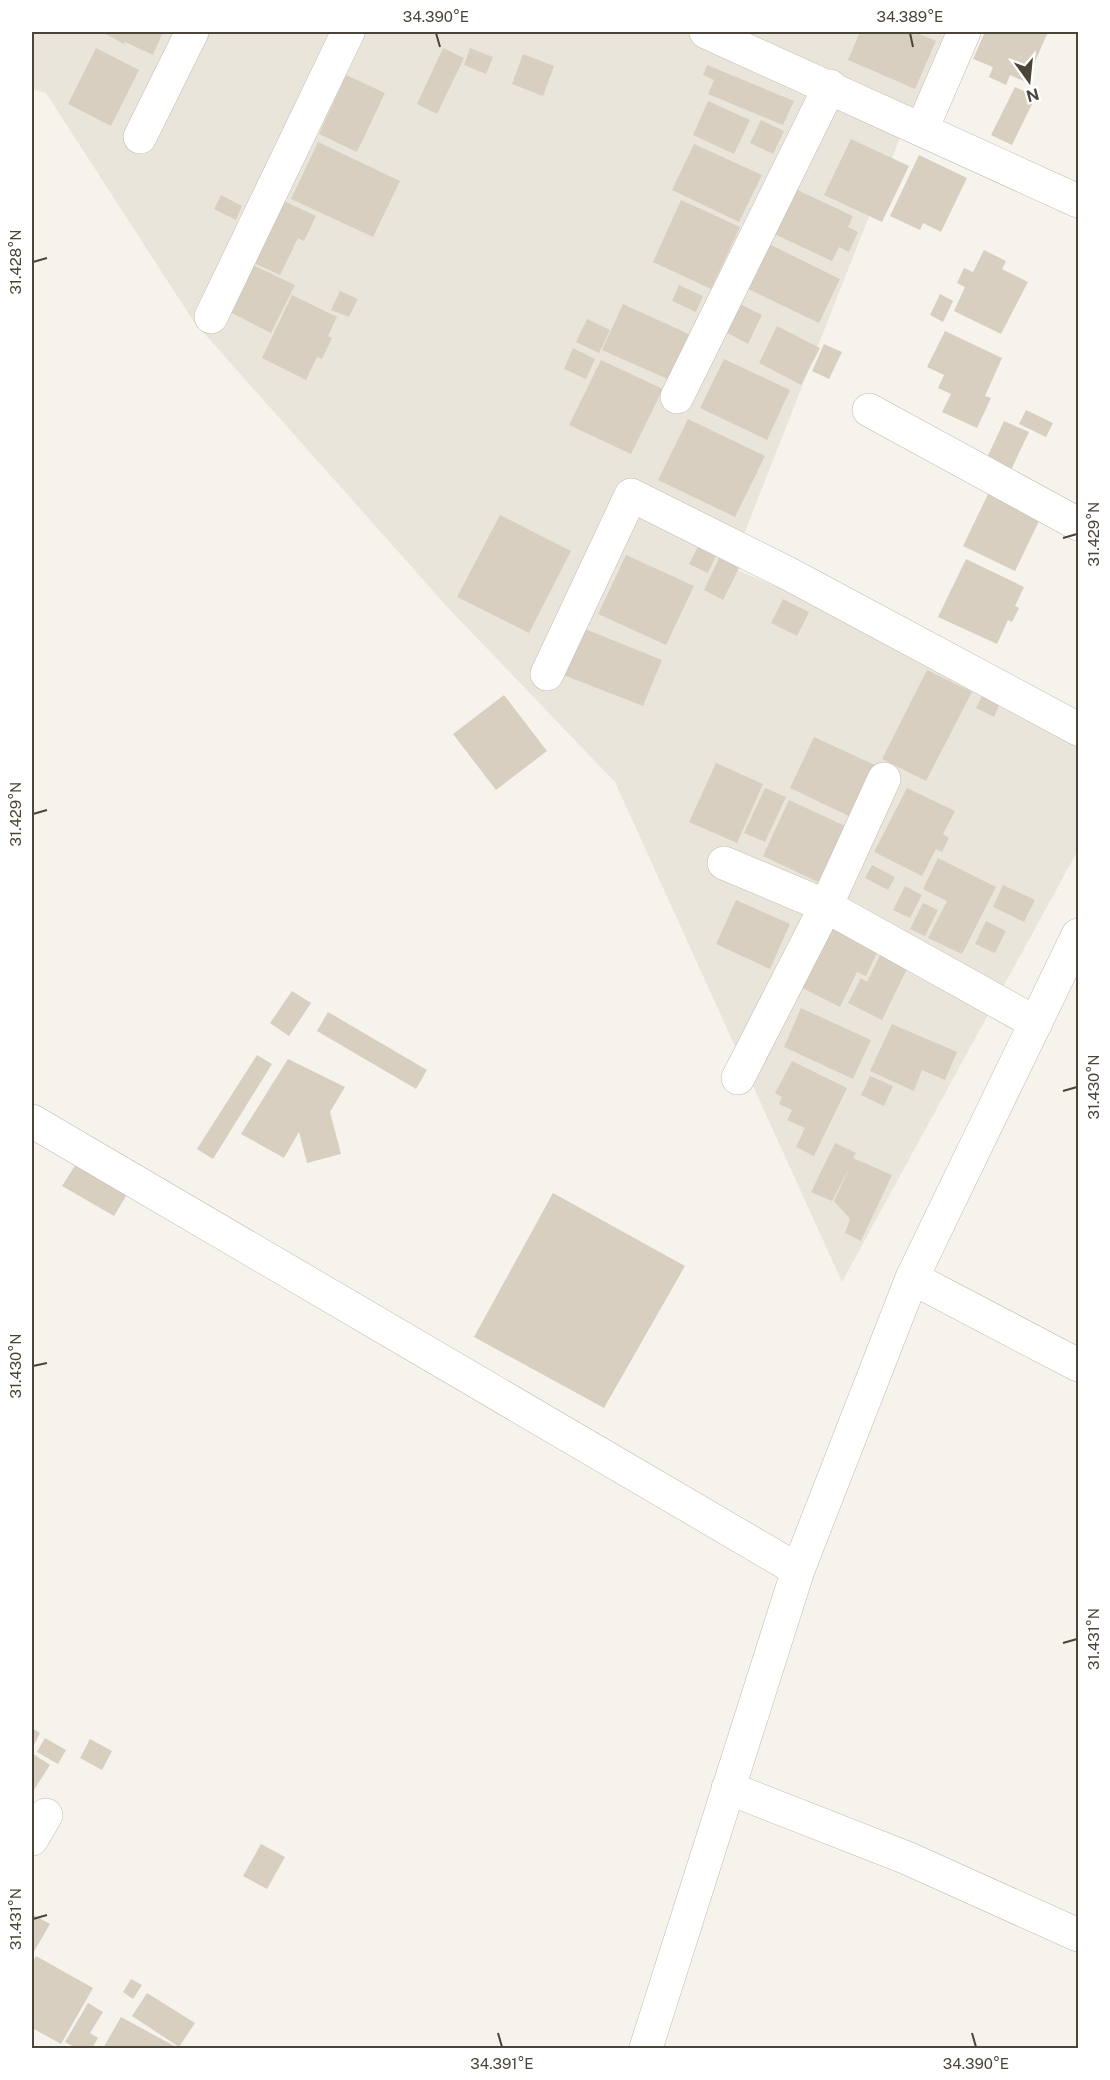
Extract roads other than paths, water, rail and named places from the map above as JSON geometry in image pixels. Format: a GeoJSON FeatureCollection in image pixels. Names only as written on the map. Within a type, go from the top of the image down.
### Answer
{"type":"FeatureCollection","features":[{"type":"Feature","properties":{"kind":"street"},"geometry":{"type":"LineString","coordinates":[[140,137],[192,32]]}},
{"type":"Feature","properties":{"kind":"street"},"geometry":{"type":"LineString","coordinates":[[211,317],[348,32]]}},
{"type":"Feature","properties":{"kind":"street"},"geometry":{"type":"LineString","coordinates":[[706,32],[830,86],[1078,201]]}},
{"type":"Feature","properties":{"kind":"street"},"geometry":{"type":"LineString","coordinates":[[922,129],[964,32]]}},
{"type":"Feature","properties":{"kind":"street"},"geometry":{"type":"LineString","coordinates":[[677,397],[830,86]]}},
{"type":"Feature","properties":{"kind":"street"},"geometry":{"type":"LineString","coordinates":[[870,410],[1078,524]]}},
{"type":"Feature","properties":{"kind":"street"},"geometry":{"type":"LineString","coordinates":[[547,674],[631,495],[801,580],[1078,729]]}},
{"type":"Feature","properties":{"kind":"street"},"geometry":{"type":"LineString","coordinates":[[738,1078],[826,906],[884,779]]}},
{"type":"Feature","properties":{"kind":"street"},"geometry":{"type":"LineString","coordinates":[[724,862],[826,906],[1036,1023]]}},
{"type":"Feature","properties":{"kind":"street"},"geometry":{"type":"LineString","coordinates":[[646,2049],[798,1570],[912,1278],[1078,935]]}},
{"type":"Feature","properties":{"kind":"street"},"geometry":{"type":"LineString","coordinates":[[32,1120],[798,1570]]}},
{"type":"Feature","properties":{"kind":"street"},"geometry":{"type":"LineString","coordinates":[[912,1278],[1078,1365]]}},
{"type":"Feature","properties":{"kind":"street"},"geometry":{"type":"LineString","coordinates":[[728,1788],[908,1858],[1078,1935]]}}]}
